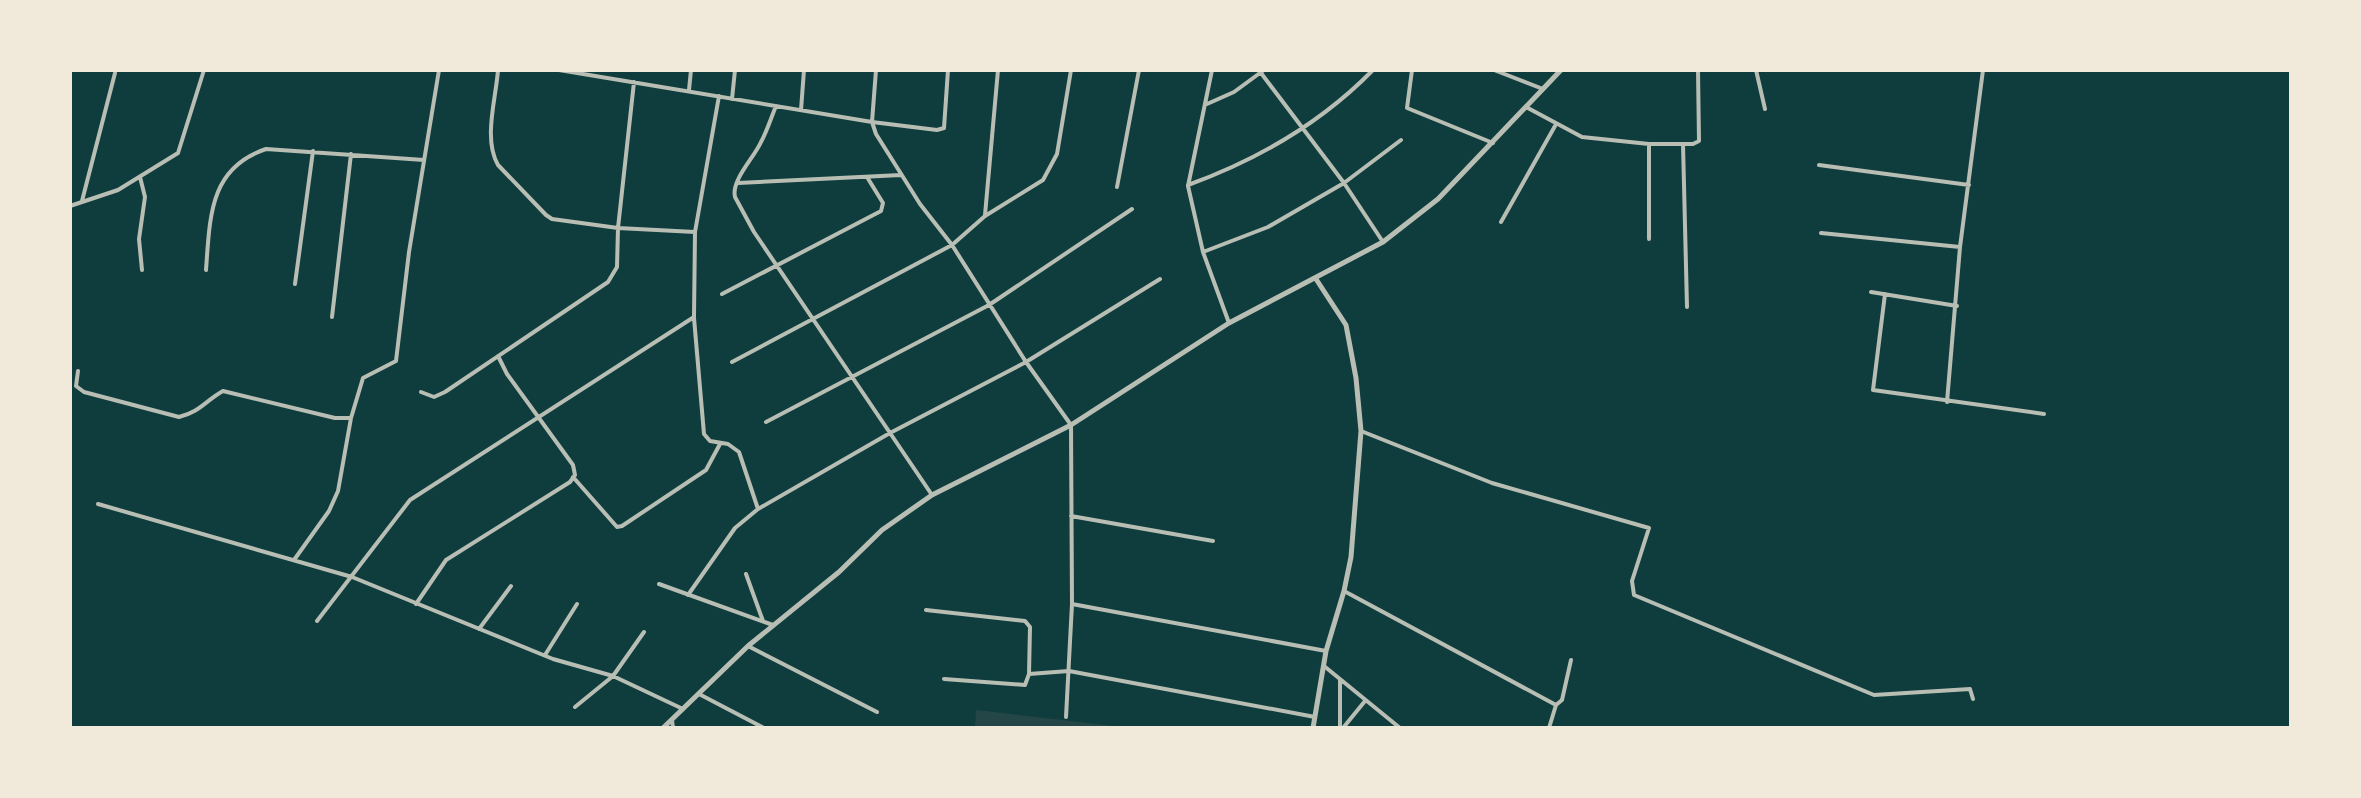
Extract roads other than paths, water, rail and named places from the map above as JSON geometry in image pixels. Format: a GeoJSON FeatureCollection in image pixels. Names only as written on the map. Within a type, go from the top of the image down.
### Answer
{"type":"FeatureCollection","features":[{"type":"Feature","properties":{"kind":"street"},"geometry":{"type":"LineString","coordinates":[[70,206],[118,190],[178,153],[204,70]]}},
{"type":"Feature","properties":{"kind":"street"},"geometry":{"type":"LineString","coordinates":[[294,560],[330,511],[338,491],[351,418],[363,378],[396,361],[439,70]]}},
{"type":"Feature","properties":{"kind":"street"},"geometry":{"type":"LineString","coordinates":[[498,70],[491,143],[493,156],[498,165],[552,219],[618,228],[695,232]]}},
{"type":"Feature","properties":{"kind":"street"},"geometry":{"type":"LineString","coordinates":[[559,70],[872,122],[937,130],[944,128],[948,70]]}},
{"type":"Feature","properties":{"kind":"street"},"geometry":{"type":"LineString","coordinates":[[688,90],[691,70]]}},
{"type":"Feature","properties":{"kind":"street"},"geometry":{"type":"LineString","coordinates":[[732,99],[735,70]]}},
{"type":"Feature","properties":{"kind":"street"},"geometry":{"type":"LineString","coordinates":[[801,110],[804,70]]}},
{"type":"Feature","properties":{"kind":"street"},"geometry":{"type":"LineString","coordinates":[[876,70],[872,122],[876,134],[920,204],[952,245],[1026,362],[1071,425],[1072,604],[1066,717]]}},
{"type":"Feature","properties":{"kind":"street"},"geometry":{"type":"LineString","coordinates":[[985,216],[998,70]]}},
{"type":"Feature","properties":{"kind":"street"},"geometry":{"type":"LineString","coordinates":[[732,363],[812,317],[952,245],[985,216],[1043,180],[1051,169],[1057,154],[1071,70]]}},
{"type":"Feature","properties":{"kind":"street"},"geometry":{"type":"LineString","coordinates":[[1117,187],[1139,70]]}},
{"type":"Feature","properties":{"kind":"street"},"geometry":{"type":"LineString","coordinates":[[1212,70],[1188,186],[1203,252],[1229,323]]}},
{"type":"Feature","properties":{"kind":"street"},"geometry":{"type":"LineString","coordinates":[[1188,186],[1232,169],[1276,146],[1303,128],[1372,70]]}},
{"type":"Feature","properties":{"kind":"street"},"geometry":{"type":"LineString","coordinates":[[1412,70],[1407,108],[1494,143]]}},
{"type":"Feature","properties":{"kind":"street"},"geometry":{"type":"LineString","coordinates":[[1494,70],[1544,89]]}},
{"type":"Feature","properties":{"kind":"street"},"geometry":{"type":"LineString","coordinates":[[663,728],[748,646],[839,572],[882,530],[932,495],[1071,425],[1229,323],[1383,242],[1438,199],[1494,143],[1561,70]]}},
{"type":"Feature","properties":{"kind":"street"},"geometry":{"type":"LineString","coordinates":[[1526,107],[1555,126],[1581,137],[1649,144],[1683,144],[1699,141],[1698,70]]}},
{"type":"Feature","properties":{"kind":"street"},"geometry":{"type":"LineString","coordinates":[[1756,70],[1765,109]]}},
{"type":"Feature","properties":{"kind":"street"},"geometry":{"type":"LineString","coordinates":[[1947,402],[1957,306],[1960,247],[1983,70]]}},
{"type":"Feature","properties":{"kind":"street"},"geometry":{"type":"LineString","coordinates":[[1206,105],[1234,92],[1263,72],[1344,183],[1383,242]]}},
{"type":"Feature","properties":{"kind":"street"},"geometry":{"type":"LineString","coordinates":[[82,202],[115,73]]}},
{"type":"Feature","properties":{"kind":"street"},"geometry":{"type":"LineString","coordinates":[[421,392],[434,397],[608,282],[617,267],[618,228],[634,82]]}},
{"type":"Feature","properties":{"kind":"street"},"geometry":{"type":"LineString","coordinates":[[719,96],[695,232],[694,317],[704,434],[710,441],[728,444],[739,452],[758,509]]}},
{"type":"Feature","properties":{"kind":"street"},"geometry":{"type":"LineString","coordinates":[[776,106],[761,144],[737,183],[733,192],[735,197],[777,265],[932,495]]}},
{"type":"Feature","properties":{"kind":"street"},"geometry":{"type":"LineString","coordinates":[[1501,222],[1555,126]]}},
{"type":"Feature","properties":{"kind":"street"},"geometry":{"type":"LineString","coordinates":[[1203,252],[1268,227],[1344,183],[1401,140]]}},
{"type":"Feature","properties":{"kind":"street"},"geometry":{"type":"LineString","coordinates":[[1649,144],[1649,239]]}},
{"type":"Feature","properties":{"kind":"street"},"geometry":{"type":"LineString","coordinates":[[1683,144],[1687,308]]}},
{"type":"Feature","properties":{"kind":"street"},"geometry":{"type":"LineString","coordinates":[[206,270],[219,185],[227,172],[246,155],[266,148],[424,160]]}},
{"type":"Feature","properties":{"kind":"street"},"geometry":{"type":"LineString","coordinates":[[295,284],[314,151]]}},
{"type":"Feature","properties":{"kind":"street"},"geometry":{"type":"LineString","coordinates":[[332,317],[351,154]]}},
{"type":"Feature","properties":{"kind":"street"},"geometry":{"type":"LineString","coordinates":[[1819,165],[1969,185]]}},
{"type":"Feature","properties":{"kind":"street"},"geometry":{"type":"LineString","coordinates":[[737,183],[901,175]]}},
{"type":"Feature","properties":{"kind":"street"},"geometry":{"type":"LineString","coordinates":[[140,177],[145,197],[139,239],[142,270]]}},
{"type":"Feature","properties":{"kind":"street"},"geometry":{"type":"LineString","coordinates":[[722,294],[884,208],[867,177]]}},
{"type":"Feature","properties":{"kind":"street"},"geometry":{"type":"LineString","coordinates":[[766,422],[989,304],[1132,209]]}},
{"type":"Feature","properties":{"kind":"street"},"geometry":{"type":"LineString","coordinates":[[1821,233],[1960,247]]}},
{"type":"Feature","properties":{"kind":"street"},"geometry":{"type":"LineString","coordinates":[[688,595],[735,528],[758,509],[890,433],[1026,362],[1160,279]]}},
{"type":"Feature","properties":{"kind":"street"},"geometry":{"type":"LineString","coordinates":[[1312,728],[1326,651],[1344,591],[1351,556],[1361,431],[1356,378],[1346,325],[1316,279]]}},
{"type":"Feature","properties":{"kind":"street"},"geometry":{"type":"LineString","coordinates":[[1871,292],[1957,306]]}},
{"type":"Feature","properties":{"kind":"street"},"geometry":{"type":"LineString","coordinates":[[1885,294],[1873,390],[2044,414]]}},
{"type":"Feature","properties":{"kind":"street"},"geometry":{"type":"LineString","coordinates":[[316,621],[410,500],[537,416],[694,317]]}},
{"type":"Feature","properties":{"kind":"street"},"geometry":{"type":"LineString","coordinates":[[416,604],[446,560],[532,508],[545,496],[570,482],[573,477],[573,465],[537,416],[498,356]]}},
{"type":"Feature","properties":{"kind":"street"},"geometry":{"type":"LineString","coordinates":[[78,371],[76,386],[84,392],[179,417],[194,414],[210,398],[223,391],[335,418],[351,418]]}},
{"type":"Feature","properties":{"kind":"street"},"geometry":{"type":"LineString","coordinates":[[1361,431],[1492,483],[1649,528],[1632,580],[1634,595],[1874,695],[1970,689],[1974,699]]}},
{"type":"Feature","properties":{"kind":"street"},"geometry":{"type":"LineString","coordinates":[[573,477],[617,527],[622,526],[706,470],[720,444]]}},
{"type":"Feature","properties":{"kind":"street"},"geometry":{"type":"LineString","coordinates":[[98,504],[352,577],[545,655],[612,676],[684,709]]}},
{"type":"Feature","properties":{"kind":"street"},"geometry":{"type":"LineString","coordinates":[[1071,516],[1213,541]]}},
{"type":"Feature","properties":{"kind":"street"},"geometry":{"type":"LineString","coordinates":[[746,574],[763,621]]}},
{"type":"Feature","properties":{"kind":"street"},"geometry":{"type":"LineString","coordinates":[[659,584],[773,625]]}},
{"type":"Feature","properties":{"kind":"street"},"geometry":{"type":"LineString","coordinates":[[479,629],[511,586]]}},
{"type":"Feature","properties":{"kind":"street"},"geometry":{"type":"LineString","coordinates":[[1344,591],[1556,705]]}},
{"type":"Feature","properties":{"kind":"street"},"geometry":{"type":"LineString","coordinates":[[545,655],[577,604]]}},
{"type":"Feature","properties":{"kind":"street"},"geometry":{"type":"LineString","coordinates":[[1072,604],[1326,651]]}},
{"type":"Feature","properties":{"kind":"street"},"geometry":{"type":"LineString","coordinates":[[926,610],[1025,621],[1030,627],[1029,674],[1025,685],[944,679]]}},
{"type":"Feature","properties":{"kind":"street"},"geometry":{"type":"LineString","coordinates":[[575,707],[612,676],[644,632]]}},
{"type":"Feature","properties":{"kind":"street"},"geometry":{"type":"LineString","coordinates":[[748,646],[877,712]]}},
{"type":"Feature","properties":{"kind":"street"},"geometry":{"type":"LineString","coordinates":[[1549,728],[1556,705],[1562,700],[1571,660]]}},
{"type":"Feature","properties":{"kind":"street"},"geometry":{"type":"LineString","coordinates":[[1323,665],[1400,728]]}},
{"type":"Feature","properties":{"kind":"street"},"geometry":{"type":"LineString","coordinates":[[1029,674],[1069,671],[1314,717]]}},
{"type":"Feature","properties":{"kind":"street"},"geometry":{"type":"LineString","coordinates":[[1340,680],[1342,728]]}},
{"type":"Feature","properties":{"kind":"street"},"geometry":{"type":"LineString","coordinates":[[699,694],[764,728]]}},
{"type":"Feature","properties":{"kind":"street"},"geometry":{"type":"LineString","coordinates":[[1342,728],[1365,701]]}},
{"type":"Feature","properties":{"kind":"street"},"geometry":{"type":"LineString","coordinates":[[672,720],[673,728]]}}]}
